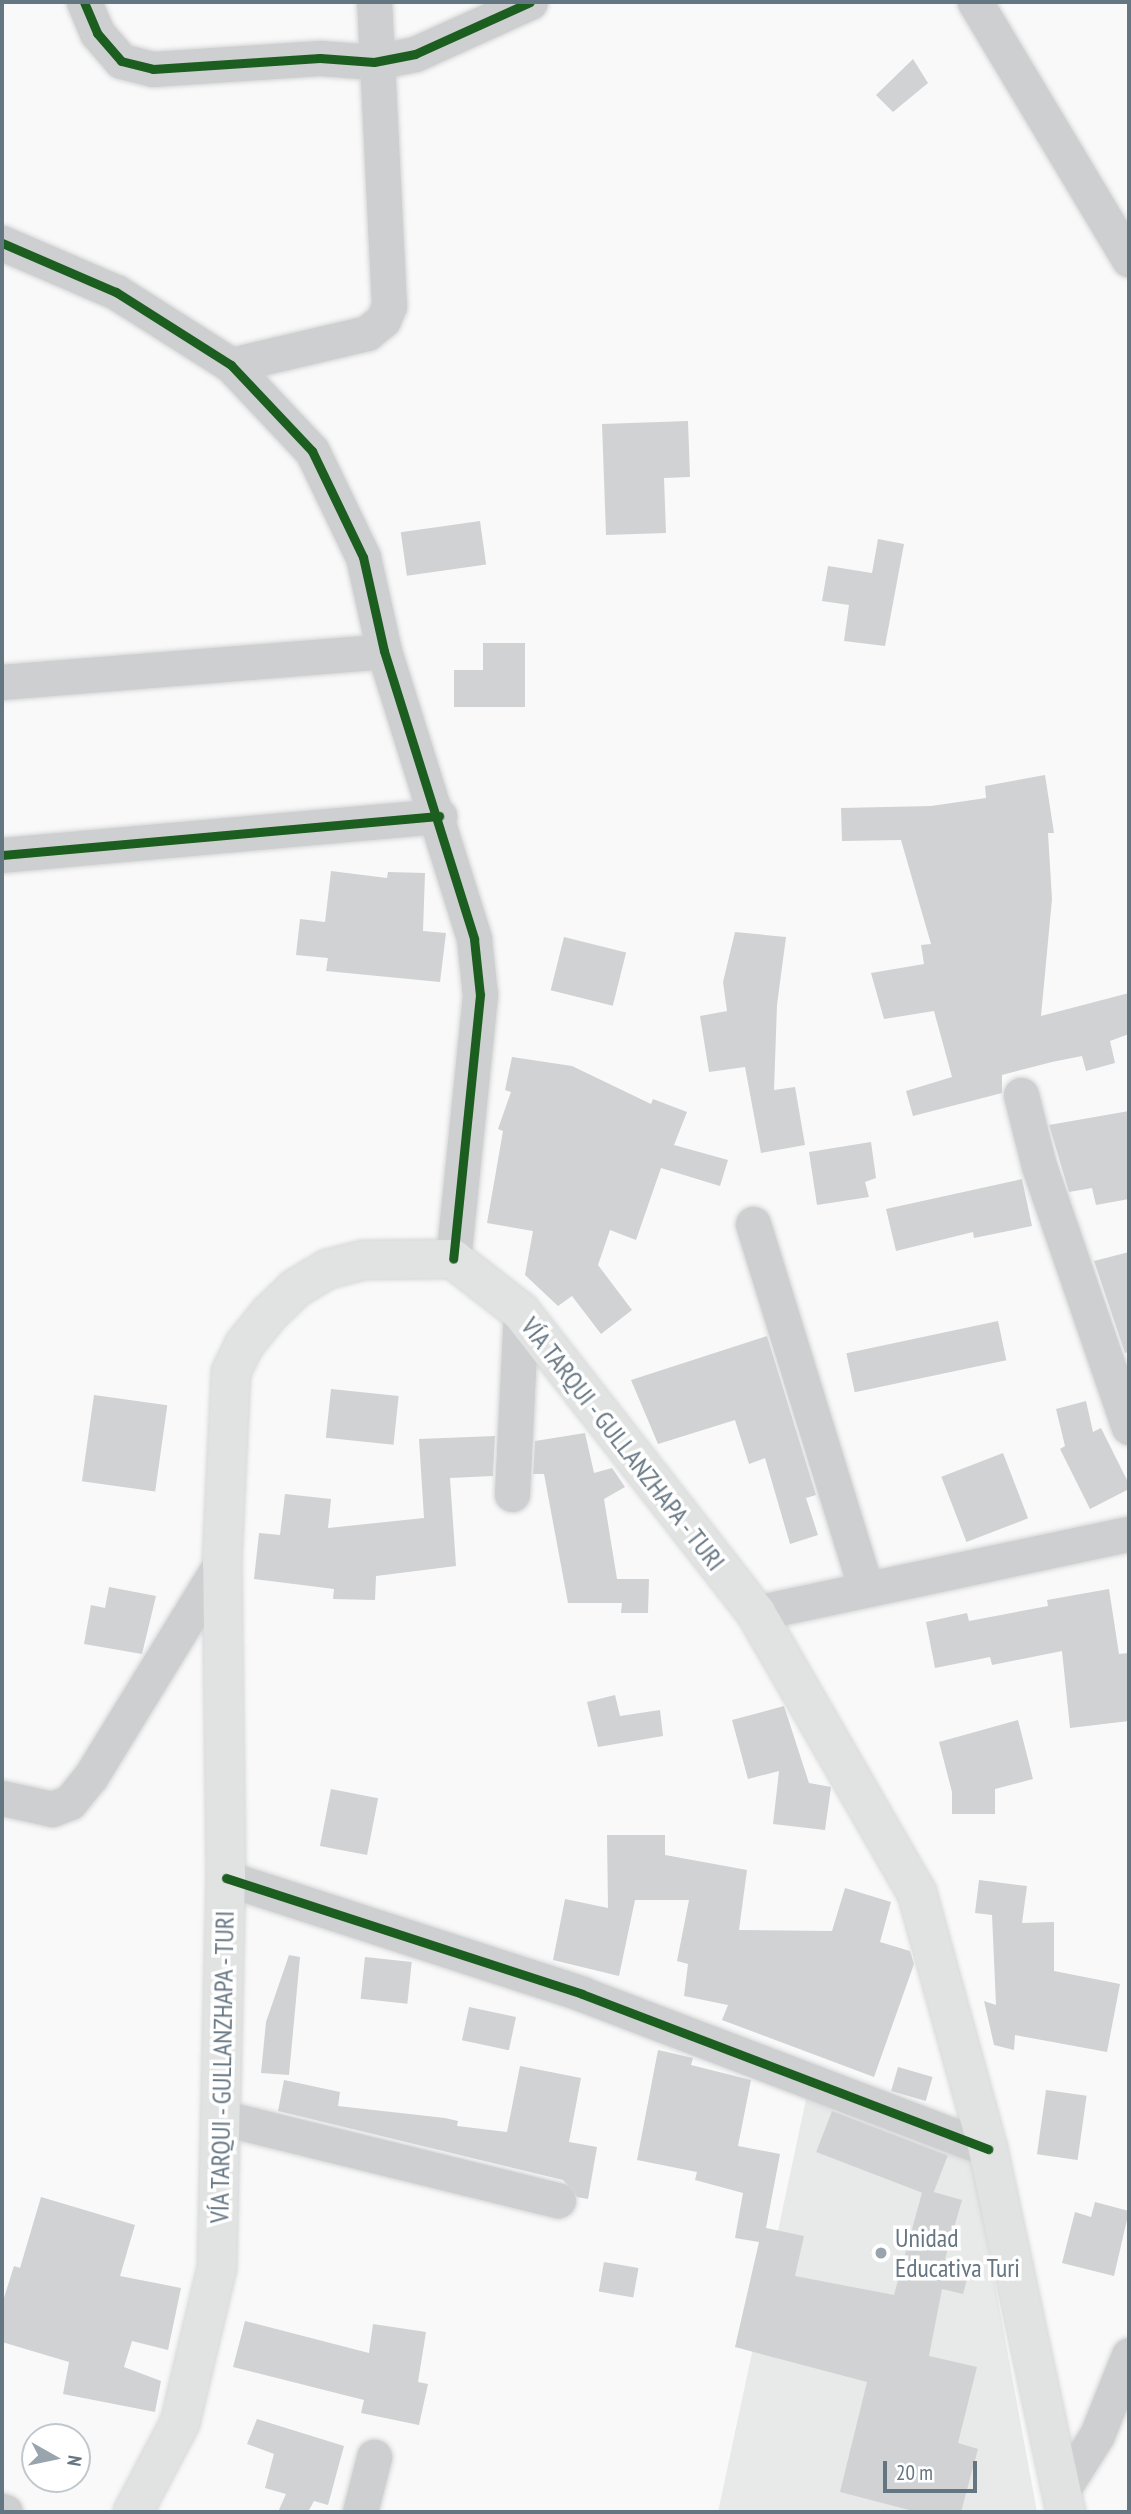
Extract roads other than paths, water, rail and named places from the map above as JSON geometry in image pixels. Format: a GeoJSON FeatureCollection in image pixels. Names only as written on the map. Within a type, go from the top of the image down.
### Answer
{"type":"FeatureCollection","features":[{"type":"Feature","properties":{"kind":"main road","name":"VÍA TARQUI - GULLANZHAPA - TURI"},"geometry":{"type":"LineString","coordinates":[[133,2512],[180,2423],[217,2268],[226,1878],[222,1562],[227,1399],[231,1372],[244,1345],[296,1288],[328,1269],[363,1259],[453,1259],[520,1312],[757,1613],[917,1894],[988,2149],[1063,2502]]}},
{"type":"Feature","properties":{"kind":"street"},"geometry":{"type":"LineString","coordinates":[[84,2],[97,33],[121,61],[153,69],[320,58],[374,62],[415,54],[530,2]]}},
{"type":"Feature","properties":{"kind":"street"},"geometry":{"type":"LineString","coordinates":[[231,365],[367,333],[383,320],[390,292],[374,62],[374,2]]}},
{"type":"Feature","properties":{"kind":"street"},"geometry":{"type":"LineString","coordinates":[[975,2],[1129,259]]}},
{"type":"Feature","properties":{"kind":"street"},"geometry":{"type":"LineString","coordinates":[[2,243],[116,292],[231,365],[312,451],[363,557],[384,650],[439,816],[474,939],[481,995],[453,1259]]}},
{"type":"Feature","properties":{"kind":"street"},"geometry":{"type":"LineString","coordinates":[[2,682],[384,650]]}},
{"type":"Feature","properties":{"kind":"street"},"geometry":{"type":"LineString","coordinates":[[2,855],[439,816]]}},
{"type":"Feature","properties":{"kind":"street"},"geometry":{"type":"LineString","coordinates":[[1021,1096],[1039,1167],[1129,1427]]}},
{"type":"Feature","properties":{"kind":"street"},"geometry":{"type":"LineString","coordinates":[[753,1224],[866,1589]]}},
{"type":"Feature","properties":{"kind":"street"},"geometry":{"type":"LineString","coordinates":[[512,1494],[520,1312]]}},
{"type":"Feature","properties":{"kind":"street"},"geometry":{"type":"LineString","coordinates":[[757,1613],[1129,1534]]}},
{"type":"Feature","properties":{"kind":"street"},"geometry":{"type":"LineString","coordinates":[[2,1798],[52,1809],[70,1802],[91,1776],[222,1562]]}},
{"type":"Feature","properties":{"kind":"street"},"geometry":{"type":"LineString","coordinates":[[226,1878],[582,1993],[988,2149]]}},
{"type":"Feature","properties":{"kind":"street"},"geometry":{"type":"LineString","coordinates":[[219,2117],[558,2200]]}},
{"type":"Feature","properties":{"kind":"street"},"geometry":{"type":"LineString","coordinates":[[1063,2502],[1097,2435],[1129,2356]]}},
{"type":"Feature","properties":{"kind":"street"},"geometry":{"type":"LineString","coordinates":[[360,2512],[374,2457]]}},
{"type":"Feature","properties":{"kind":"place","name":"Unidad Educativa Turi"},"geometry":{"type":"Point","coordinates":[881,2253]}}]}
